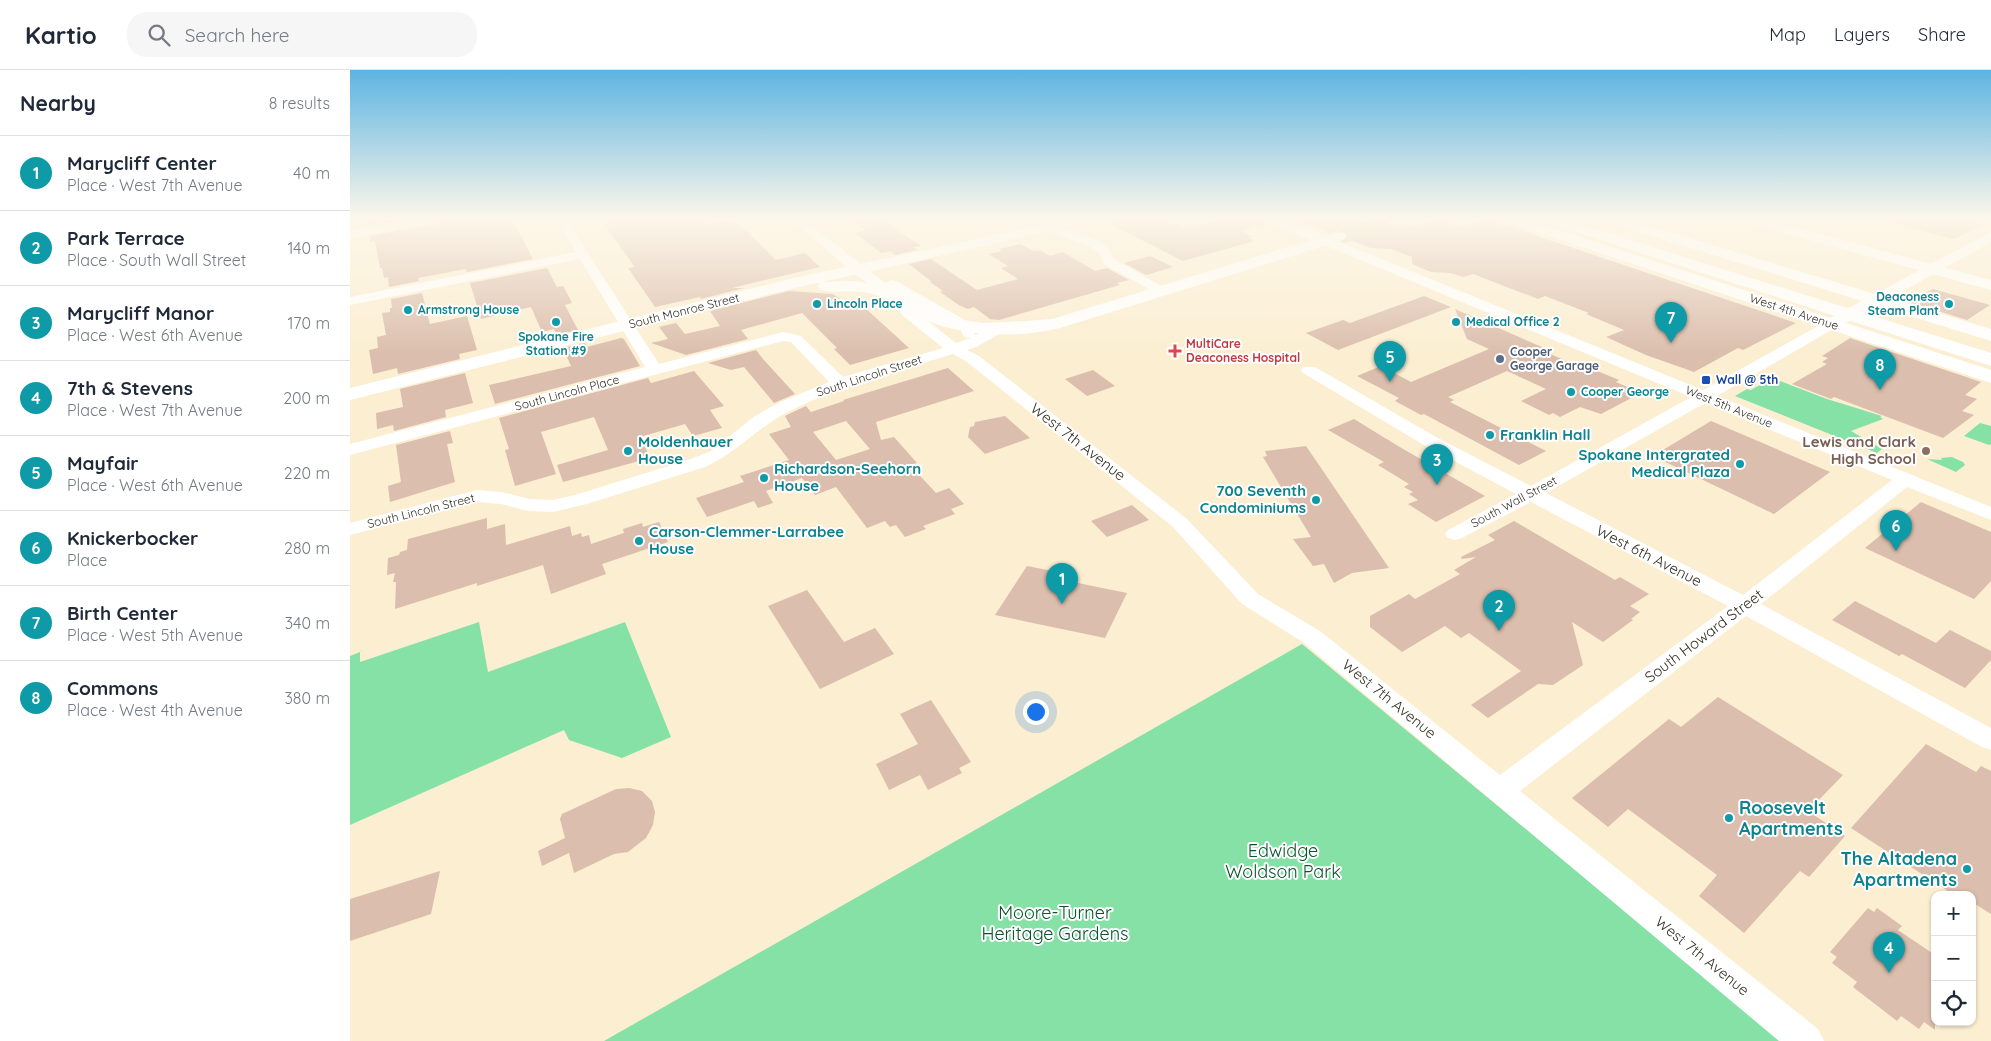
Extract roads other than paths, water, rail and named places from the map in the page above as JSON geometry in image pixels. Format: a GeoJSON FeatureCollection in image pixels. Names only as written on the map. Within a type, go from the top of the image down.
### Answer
{"type":"FeatureCollection","features":[{"type":"Feature","properties":{"kind":"main road"},"geometry":{"type":"LineString","coordinates":[[1691,264],[1991,360]]}},
{"type":"Feature","properties":{"kind":"main road"},"geometry":{"type":"LineString","coordinates":[[1728,264],[1991,346]]}},
{"type":"Feature","properties":{"kind":"main road"},"geometry":{"type":"LineString","coordinates":[[1764,264],[1991,335]]}},
{"type":"Feature","properties":{"kind":"main road"},"geometry":{"type":"LineString","coordinates":[[1913,264],[1991,286]]}},
{"type":"Feature","properties":{"kind":"street"},"geometry":{"type":"LineString","coordinates":[[350,301],[533,264]]}},
{"type":"Feature","properties":{"kind":"street"},"geometry":{"type":"LineString","coordinates":[[590,264],[625,325],[655,370]]}},
{"type":"Feature","properties":{"kind":"street","name":"West 7th Avenue"},"geometry":{"type":"LineString","coordinates":[[851,264],[900,300],[907,312],[966,345]]}},
{"type":"Feature","properties":{"kind":"street","name":"South Monroe Street"},"geometry":{"type":"LineString","coordinates":[[350,394],[625,325],[879,264]]}},
{"type":"Feature","properties":{"kind":"street"},"geometry":{"type":"LineString","coordinates":[[1115,264],[1163,291],[1249,264]]}},
{"type":"Feature","properties":{"kind":"street","name":"West 5th Avenue"},"geometry":{"type":"LineString","coordinates":[[1395,264],[1705,397],[1991,514]]}},
{"type":"Feature","properties":{"kind":"street","name":"West 4th Avenue"},"geometry":{"type":"LineString","coordinates":[[1650,264],[1991,377]]}},
{"type":"Feature","properties":{"kind":"street","name":"South Wall Street"},"geometry":{"type":"LineString","coordinates":[[1454,534],[1531,494],[1939,264]]}},
{"type":"Feature","properties":{"kind":"street","name":"West 7th Avenue"},"geometry":{"type":"LineString","coordinates":[[857,269],[899,287],[1180,523],[1250,599],[1312,637],[1502,790],[1806,1041]]}},
{"type":"Feature","properties":{"kind":"street","name":"West 7th Avenue"},"geometry":{"type":"LineString","coordinates":[[719,303],[791,289],[842,285],[864,287],[884,292],[929,316],[966,345]]}},
{"type":"Feature","properties":{"kind":"street","name":"West 7th Avenue"},"geometry":{"type":"LineString","coordinates":[[966,345],[998,328],[1054,324],[1163,291]]}},
{"type":"Feature","properties":{"kind":"street","name":"South Lincoln Place"},"geometry":{"type":"LineString","coordinates":[[350,450],[783,336],[796,338],[840,383]]}},
{"type":"Feature","properties":{"kind":"street","name":"South Lincoln Street"},"geometry":{"type":"LineString","coordinates":[[350,529],[477,496],[502,498],[528,505],[552,506],[580,500],[698,464],[717,455],[761,420],[784,407],[840,383],[966,345]]}},
{"type":"Feature","properties":{"kind":"street","name":"West 6th Avenue"},"geometry":{"type":"LineString","coordinates":[[1309,370],[1430,441],[1745,605],[1991,740]]}},
{"type":"Feature","properties":{"kind":"street","name":"South Howard Street"},"geometry":{"type":"LineString","coordinates":[[1502,790],[1745,605],[1905,479]]}},
{"type":"Feature","properties":{"kind":"place","name":"Lincoln Place"},"geometry":{"type":"Point","coordinates":[817,304]}},
{"type":"Feature","properties":{"kind":"place","name":"Deaconess Steam Plant"},"geometry":{"type":"Point","coordinates":[1949,304]}},
{"type":"Feature","properties":{"kind":"place","name":"Armstrong House"},"geometry":{"type":"Point","coordinates":[408,310]}},
{"type":"Feature","properties":{"kind":"place","name":"Spokane Fire Station #9"},"geometry":{"type":"Point","coordinates":[556,322]}},
{"type":"Feature","properties":{"kind":"place","name":"Medical Office 2"},"geometry":{"type":"Point","coordinates":[1456,322]}},
{"type":"Feature","properties":{"kind":"place","name":"Birth Center"},"geometry":{"type":"Point","coordinates":[1671,343]}},
{"type":"Feature","properties":{"kind":"place","name":"MultiCare Deaconess Hospital"},"geometry":{"type":"Point","coordinates":[1175,351]}},
{"type":"Feature","properties":{"kind":"place","name":"Cooper George Garage"},"geometry":{"type":"Point","coordinates":[1500,359]}},
{"type":"Feature","properties":{"kind":"place","name":"Wall @ 5th"},"geometry":{"type":"Point","coordinates":[1706,380]}},
{"type":"Feature","properties":{"kind":"place","name":"Mayfair"},"geometry":{"type":"Point","coordinates":[1390,382]}},
{"type":"Feature","properties":{"kind":"place","name":"Commons"},"geometry":{"type":"Point","coordinates":[1880,390]}},
{"type":"Feature","properties":{"kind":"place","name":"Cooper George"},"geometry":{"type":"Point","coordinates":[1571,392]}},
{"type":"Feature","properties":{"kind":"place","name":"Franklin Hall"},"geometry":{"type":"Point","coordinates":[1490,435]}},
{"type":"Feature","properties":{"kind":"place","name":"Moldenhauer House"},"geometry":{"type":"Point","coordinates":[628,451]}},
{"type":"Feature","properties":{"kind":"place","name":"Lewis and Clark High School"},"geometry":{"type":"Point","coordinates":[1926,451]}},
{"type":"Feature","properties":{"kind":"place","name":"Spokane Intergrated Medical Plaza"},"geometry":{"type":"Point","coordinates":[1740,464]}},
{"type":"Feature","properties":{"kind":"place","name":"Richardson-Seehorn House"},"geometry":{"type":"Point","coordinates":[764,478]}},
{"type":"Feature","properties":{"kind":"place","name":"Marycliff Manor"},"geometry":{"type":"Point","coordinates":[1437,485]}},
{"type":"Feature","properties":{"kind":"place","name":"700 Seventh Condominiums"},"geometry":{"type":"Point","coordinates":[1316,500]}},
{"type":"Feature","properties":{"kind":"place","name":"Carson-Clemmer-Larrabee House"},"geometry":{"type":"Point","coordinates":[639,541]}},
{"type":"Feature","properties":{"kind":"place","name":"Knickerbocker"},"geometry":{"type":"Point","coordinates":[1896,551]}},
{"type":"Feature","properties":{"kind":"place","name":"Marycliff Center"},"geometry":{"type":"Point","coordinates":[1062,604]}},
{"type":"Feature","properties":{"kind":"place","name":"Park Terrace"},"geometry":{"type":"Point","coordinates":[1499,631]}},
{"type":"Feature","properties":{"kind":"place","name":"Roosevelt Apartments"},"geometry":{"type":"Point","coordinates":[1729,818]}},
{"type":"Feature","properties":{"kind":"place","name":"The Altadena Apartments"},"geometry":{"type":"Point","coordinates":[1967,869]}},
{"type":"Feature","properties":{"kind":"place","name":"7th & Stevens"},"geometry":{"type":"Point","coordinates":[1889,973]}},
{"type":"Feature","properties":{"kind":"park label","name":"Edwidge Woldson Park"},"geometry":{"type":"Point","coordinates":[1283,861]}},
{"type":"Feature","properties":{"kind":"park label","name":"Moore-Turner Heritage Gardens"},"geometry":{"type":"Point","coordinates":[1055,923]}}]}
